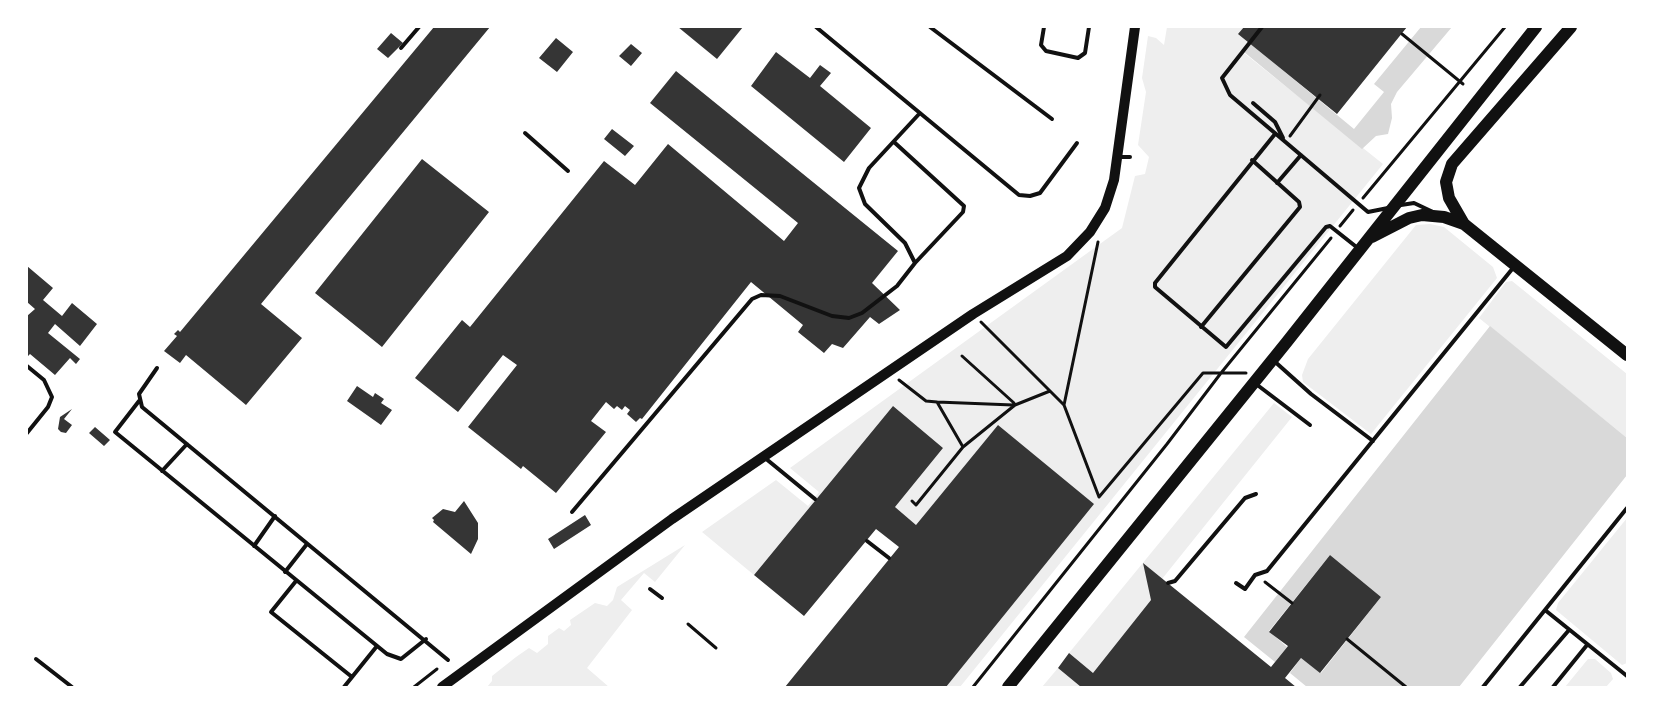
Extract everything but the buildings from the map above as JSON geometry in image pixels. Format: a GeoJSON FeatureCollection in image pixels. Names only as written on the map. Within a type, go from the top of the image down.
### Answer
{"type":"FeatureCollection","features":[{"type":"Feature","properties":{"kind":"highway"},"geometry":{"type":"LineString","coordinates":[[1008,687],[1273,360],[1536,27]]}},
{"type":"Feature","properties":{"kind":"highway"},"geometry":{"type":"LineString","coordinates":[[1464,224],[1449,198],[1446,182],[1452,164],[1571,27]]}},
{"type":"Feature","properties":{"kind":"highway"},"geometry":{"type":"LineString","coordinates":[[1364,245],[1409,218],[1422,215],[1444,217],[1464,224],[1627,355]]}},
{"type":"Feature","properties":{"kind":"main road"},"geometry":{"type":"LineString","coordinates":[[442,687],[622,554],[973,314],[1067,256],[1090,232],[1105,208],[1118,157],[1135,27]]}},
{"type":"Feature","properties":{"kind":"lane"},"geometry":{"type":"LineString","coordinates":[[401,48],[418,27]]}},
{"type":"Feature","properties":{"kind":"lane"},"geometry":{"type":"LineString","coordinates":[[816,27],[1019,195],[1040,194],[1077,143]]}},
{"type":"Feature","properties":{"kind":"lane"},"geometry":{"type":"LineString","coordinates":[[930,27],[1052,119]]}},
{"type":"Feature","properties":{"kind":"lane"},"geometry":{"type":"LineString","coordinates":[[1044,27],[1041,45],[1046,51],[1078,58],[1085,53],[1089,27]]}},
{"type":"Feature","properties":{"kind":"lane"},"geometry":{"type":"LineString","coordinates":[[1262,27],[1222,78],[1230,95],[1368,212],[1414,203],[1444,217]]}},
{"type":"Feature","properties":{"kind":"lane"},"geometry":{"type":"LineString","coordinates":[[1253,104],[1275,122],[1285,142]]}},
{"type":"Feature","properties":{"kind":"lane"},"geometry":{"type":"LineString","coordinates":[[915,263],[905,243],[860,195],[859,188],[869,168],[920,113]]}},
{"type":"Feature","properties":{"kind":"lane"},"geometry":{"type":"LineString","coordinates":[[525,133],[568,171]]}},
{"type":"Feature","properties":{"kind":"lane"},"geometry":{"type":"LineString","coordinates":[[1275,134],[1155,283],[1155,287],[1226,347],[1326,227],[1364,245]]}},
{"type":"Feature","properties":{"kind":"lane"},"geometry":{"type":"LineString","coordinates":[[572,512],[752,299],[761,295],[780,296],[832,316],[849,318],[862,313],[897,286],[915,263],[963,212],[964,207],[894,142]]}},
{"type":"Feature","properties":{"kind":"lane"},"geometry":{"type":"LineString","coordinates":[[1277,183],[1301,155]]}},
{"type":"Feature","properties":{"kind":"lane"},"geometry":{"type":"LineString","coordinates":[[1118,157],[1130,157]]}},
{"type":"Feature","properties":{"kind":"lane"},"geometry":{"type":"LineString","coordinates":[[1201,327],[1299,207],[1299,202],[1252,160]]}},
{"type":"Feature","properties":{"kind":"lane"},"geometry":{"type":"LineString","coordinates":[[1236,583],[1245,589],[1255,575],[1267,571],[1516,265]]}},
{"type":"Feature","properties":{"kind":"lane"},"geometry":{"type":"LineString","coordinates":[[1273,360],[1373,441]]}},
{"type":"Feature","properties":{"kind":"lane"},"geometry":{"type":"LineString","coordinates":[[27,366],[49,387],[52,397],[48,407],[27,433]]}},
{"type":"Feature","properties":{"kind":"lane"},"geometry":{"type":"LineString","coordinates":[[157,368],[139,394],[142,406],[307,544],[426,639],[448,660]]}},
{"type":"Feature","properties":{"kind":"lane"},"geometry":{"type":"LineString","coordinates":[[1258,377],[1310,425]]}},
{"type":"Feature","properties":{"kind":"lane"},"geometry":{"type":"LineString","coordinates":[[139,401],[115,432],[162,471],[394,659],[401,659],[426,639]]}},
{"type":"Feature","properties":{"kind":"lane"},"geometry":{"type":"LineString","coordinates":[[162,471],[187,444]]}},
{"type":"Feature","properties":{"kind":"lane"},"geometry":{"type":"LineString","coordinates":[[763,457],[815,499]]}},
{"type":"Feature","properties":{"kind":"lane"},"geometry":{"type":"LineString","coordinates":[[1168,583],[1175,580],[1245,498],[1256,494]]}},
{"type":"Feature","properties":{"kind":"lane"},"geometry":{"type":"LineString","coordinates":[[1483,687],[1627,508]]}},
{"type":"Feature","properties":{"kind":"lane"},"geometry":{"type":"LineString","coordinates":[[254,546],[274,516]]}},
{"type":"Feature","properties":{"kind":"lane"},"geometry":{"type":"LineString","coordinates":[[867,541],[889,558]]}},
{"type":"Feature","properties":{"kind":"lane"},"geometry":{"type":"LineString","coordinates":[[285,572],[307,544]]}},
{"type":"Feature","properties":{"kind":"lane"},"geometry":{"type":"LineString","coordinates":[[296,581],[271,612],[352,677]]}},
{"type":"Feature","properties":{"kind":"lane"},"geometry":{"type":"LineString","coordinates":[[650,589],[662,598]]}},
{"type":"Feature","properties":{"kind":"lane"},"geometry":{"type":"LineString","coordinates":[[1545,610],[1627,676]]}},
{"type":"Feature","properties":{"kind":"lane"},"geometry":{"type":"LineString","coordinates":[[1521,687],[1569,630]]}},
{"type":"Feature","properties":{"kind":"lane"},"geometry":{"type":"LineString","coordinates":[[1553,687],[1587,645]]}},
{"type":"Feature","properties":{"kind":"lane"},"geometry":{"type":"LineString","coordinates":[[344,687],[377,646]]}},
{"type":"Feature","properties":{"kind":"lane"},"geometry":{"type":"LineString","coordinates":[[36,659],[72,687]]}},
{"type":"Feature","properties":{"kind":"path"},"geometry":{"type":"LineString","coordinates":[[973,687],[1221,373],[1505,27]]}},
{"type":"Feature","properties":{"kind":"path"},"geometry":{"type":"LineString","coordinates":[[1402,34],[1463,84]]}},
{"type":"Feature","properties":{"kind":"path"},"geometry":{"type":"LineString","coordinates":[[1285,142],[1320,95]]}},
{"type":"Feature","properties":{"kind":"path"},"geometry":{"type":"LineString","coordinates":[[1064,405],[1100,231]]}},
{"type":"Feature","properties":{"kind":"path"},"geometry":{"type":"LineString","coordinates":[[973,314],[1064,405],[1099,496],[1203,373],[1258,377]]}},
{"type":"Feature","properties":{"kind":"path"},"geometry":{"type":"LineString","coordinates":[[962,356],[1015,405]]}},
{"type":"Feature","properties":{"kind":"path"},"geometry":{"type":"LineString","coordinates":[[890,372],[926,401],[1015,405]]}},
{"type":"Feature","properties":{"kind":"path"},"geometry":{"type":"LineString","coordinates":[[912,501],[916,505],[963,447],[1015,405],[1050,391]]}},
{"type":"Feature","properties":{"kind":"path"},"geometry":{"type":"LineString","coordinates":[[937,402],[963,447]]}},
{"type":"Feature","properties":{"kind":"path"},"geometry":{"type":"LineString","coordinates":[[1255,575],[1292,603]]}},
{"type":"Feature","properties":{"kind":"path"},"geometry":{"type":"LineString","coordinates":[[688,624],[716,648]]}},
{"type":"Feature","properties":{"kind":"path"},"geometry":{"type":"LineString","coordinates":[[1347,639],[1406,687]]}},
{"type":"Feature","properties":{"kind":"path"},"geometry":{"type":"LineString","coordinates":[[414,687],[437,669]]}},
{"type":"Feature","properties":{"kind":"shaded area"},"geometry":{"type":"Polygon","coordinates":[[[1167,27],[1244,27],[1251,44],[1244,53],[1383,164],[960,687],[946,687],[1093,504],[998,425],[916,525],[895,507],[943,448],[893,406],[754,575],[702,532],[776,480],[808,506],[819,492],[790,468],[1122,228],[1135,176],[1145,174],[1149,157],[1138,145],[1146,92],[1142,78],[1148,36],[1156,38],[1164,45],[1167,27]]]}},
{"type":"Feature","properties":{"kind":"shaded area"},"geometry":{"type":"Polygon","coordinates":[[[1421,27],[1452,27],[1397,92],[1391,104],[1392,118],[1388,134],[1376,136],[1362,149],[1244,52],[1251,44],[1354,129],[1384,92],[1374,84],[1421,27]]]}},
{"type":"Feature","properties":{"kind":"shaded area"},"geometry":{"type":"Polygon","coordinates":[[[1430,224],[1444,227],[1493,267],[1497,278],[1371,434],[1303,382],[1302,375],[1308,359],[1416,225],[1430,224]]]}},
{"type":"Feature","properties":{"kind":"shaded area"},"geometry":{"type":"Polygon","coordinates":[[[1512,281],[1627,374],[1627,438],[1479,318],[1506,282],[1512,281]]]}},
{"type":"Feature","properties":{"kind":"shaded area"},"geometry":{"type":"Polygon","coordinates":[[[1490,326],[1627,438],[1627,475],[1459,687],[1307,687],[1290,673],[1301,658],[1321,673],[1381,597],[1330,555],[1269,631],[1287,647],[1275,662],[1244,637],[1490,326]]]}},
{"type":"Feature","properties":{"kind":"shaded area"},"geometry":{"type":"Polygon","coordinates":[[[1274,403],[1292,417],[1162,579],[1151,600],[1093,673],[1069,653],[1274,403]]]}},
{"type":"Feature","properties":{"kind":"shaded area"},"geometry":{"type":"Polygon","coordinates":[[[1627,518],[1627,663],[1622,665],[1556,610],[1558,603],[1627,518]]]}},
{"type":"Feature","properties":{"kind":"shaded area"},"geometry":{"type":"Polygon","coordinates":[[[685,545],[655,582],[644,573],[621,600],[632,610],[587,668],[609,687],[487,687],[492,681],[492,676],[516,657],[529,648],[537,653],[548,644],[548,636],[559,628],[564,631],[571,625],[570,620],[595,603],[607,606],[613,600],[617,587],[685,545]]]}},
{"type":"Feature","properties":{"kind":"shaded area"},"geometry":{"type":"Polygon","coordinates":[[[1588,659],[1595,659],[1611,673],[1613,679],[1606,687],[1565,687],[1588,659]]]}},
{"type":"Feature","properties":{"kind":"shaded area"},"geometry":{"type":"Polygon","coordinates":[[[1058,668],[1081,687],[1042,687],[1058,668]]]}}]}
